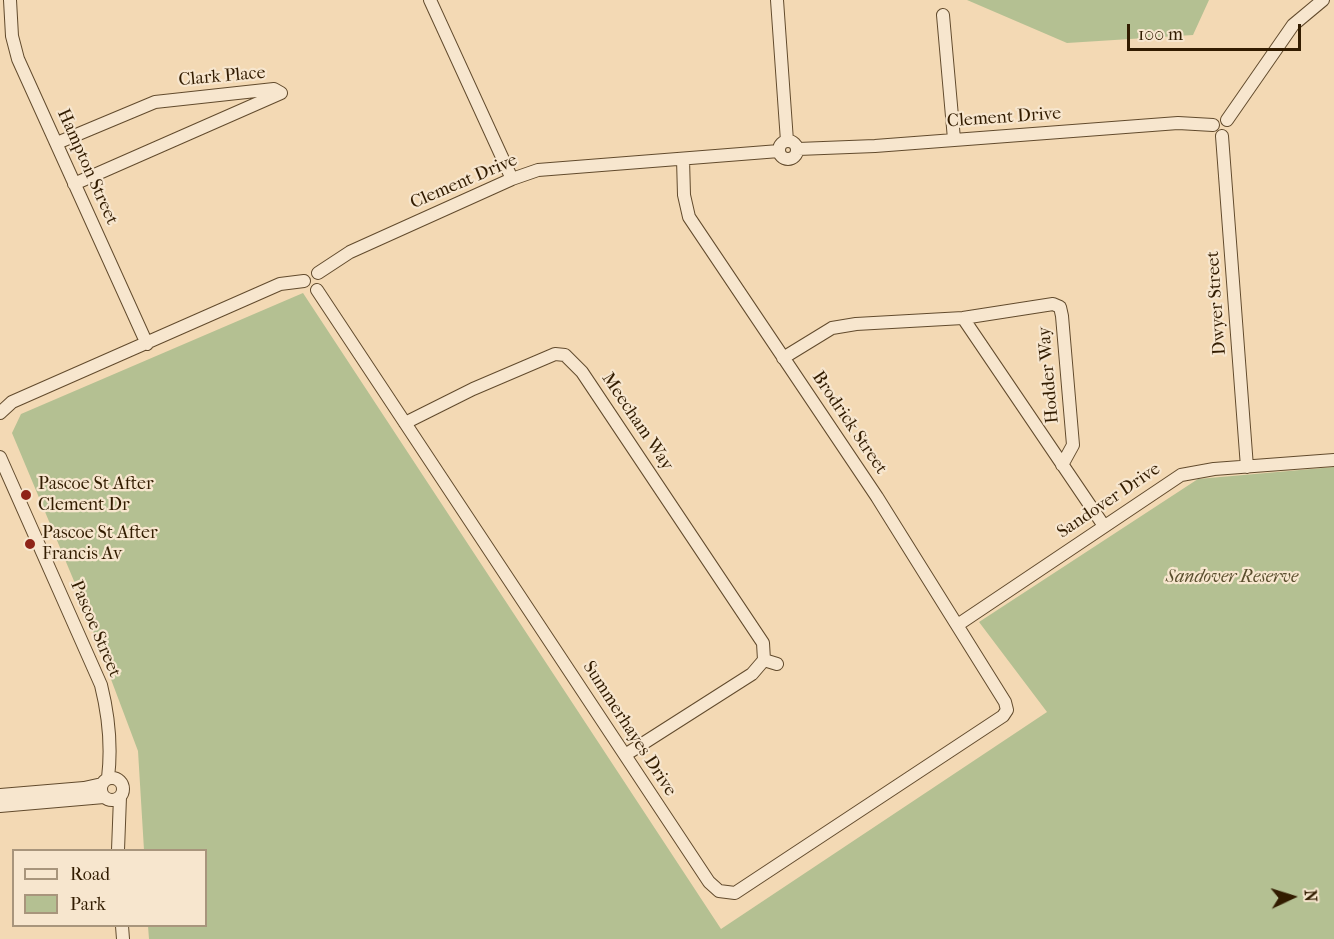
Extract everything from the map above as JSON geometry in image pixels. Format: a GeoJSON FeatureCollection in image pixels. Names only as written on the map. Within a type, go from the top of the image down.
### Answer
{"type":"FeatureCollection","features":[{"type":"Feature","properties":{"kind":"street","name":"Hampton Street"},"geometry":{"type":"LineString","coordinates":[[10,0],[12,36],[18,59],[147,344]]}},
{"type":"Feature","properties":{"kind":"street"},"geometry":{"type":"LineString","coordinates":[[430,0],[512,179]]}},
{"type":"Feature","properties":{"kind":"street"},"geometry":{"type":"LineString","coordinates":[[777,0],[787,141]]}},
{"type":"Feature","properties":{"kind":"street"},"geometry":{"type":"LineString","coordinates":[[1227,120],[1293,25],[1323,0]]}},
{"type":"Feature","properties":{"kind":"street"},"geometry":{"type":"LineString","coordinates":[[943,15],[954,139]]}},
{"type":"Feature","properties":{"kind":"street","name":"Clark Place"},"geometry":{"type":"LineString","coordinates":[[57,144],[155,102],[274,89],[281,93],[75,184]]}},
{"type":"Feature","properties":{"kind":"street"},"geometry":{"type":"LineString","coordinates":[[1217,119],[1227,120],[1230,130],[1222,136],[1213,132],[1212,125],[1217,119]]}},
{"type":"Feature","properties":{"kind":"street","name":"Clement Drive"},"geometry":{"type":"LineString","coordinates":[[798,149],[1178,123],[1212,125]]}},
{"type":"Feature","properties":{"kind":"street","name":"Dwyer Street"},"geometry":{"type":"LineString","coordinates":[[1222,136],[1247,467]]}},
{"type":"Feature","properties":{"kind":"street"},"geometry":{"type":"LineString","coordinates":[[787,141],[793,142],[798,149],[797,154],[791,159],[783,158],[779,151],[781,144],[787,141]]}},
{"type":"Feature","properties":{"kind":"street","name":"Clement Drive"},"geometry":{"type":"LineString","coordinates":[[318,273],[331,262],[350,252],[512,179],[538,170],[779,151]]}},
{"type":"Feature","properties":{"kind":"street","name":"Brodrick Street"},"geometry":{"type":"LineString","coordinates":[[683,159],[684,195],[689,217],[959,624],[1005,702]]}},
{"type":"Feature","properties":{"kind":"street"},"geometry":{"type":"LineString","coordinates":[[0,413],[6,402],[147,344],[280,284],[304,280],[310,272],[318,273],[323,282],[317,290],[307,288],[304,280]]}},
{"type":"Feature","properties":{"kind":"street","name":"Summerhayes Drive"},"geometry":{"type":"LineString","coordinates":[[317,290],[709,882],[718,891],[735,893],[1003,716],[1007,710],[1005,702]]}},
{"type":"Feature","properties":{"kind":"street","name":"Hodder Way"},"geometry":{"type":"LineString","coordinates":[[783,358],[832,328],[856,324],[963,318],[1053,304],[1060,307],[1064,330],[1073,445],[1062,465]]}},
{"type":"Feature","properties":{"kind":"street","name":"Hodder Way"},"geometry":{"type":"LineString","coordinates":[[963,318],[1104,526]]}},
{"type":"Feature","properties":{"kind":"street","name":"Meecham Way"},"geometry":{"type":"LineString","coordinates":[[405,423],[555,354],[565,355],[582,372],[731,592],[763,644],[764,660]]}},
{"type":"Feature","properties":{"kind":"street","name":"Pascoe Street"},"geometry":{"type":"LineString","coordinates":[[0,447],[1,459],[101,686],[110,722],[112,749],[110,789],[118,849]]}},
{"type":"Feature","properties":{"kind":"street","name":"Sandover Drive"},"geometry":{"type":"LineString","coordinates":[[959,624],[1181,475],[1214,469],[1334,460]]}},
{"type":"Feature","properties":{"kind":"street"},"geometry":{"type":"LineString","coordinates":[[625,755],[752,674],[764,660],[777,664]]}},
{"type":"Feature","properties":{"kind":"street"},"geometry":{"type":"LineString","coordinates":[[0,795],[84,788],[110,789]]}},
{"type":"Feature","properties":{"kind":"street"},"geometry":{"type":"LineString","coordinates":[[0,806],[110,789]]}},
{"type":"Feature","properties":{"kind":"green space"},"geometry":{"type":"Polygon","coordinates":[[[967,0],[1209,0],[1193,35],[1067,43],[967,0]]]}},
{"type":"Feature","properties":{"kind":"green space","name":"Sandover Reserve"},"geometry":{"type":"Polygon","coordinates":[[[303,293],[721,929],[1047,712],[979,622],[1198,479],[1334,467],[1334,939],[149,939],[148,927],[207,927],[207,849],[144,849],[138,751],[74,581],[12,433],[21,414],[303,293]]]}},
{"type":"Feature","properties":{"kind":"place","name":"Pascoe St After Clement Dr"},"geometry":{"type":"Point","coordinates":[26,495]}},
{"type":"Feature","properties":{"kind":"place","name":"Pascoe St After Francis Av"},"geometry":{"type":"Point","coordinates":[30,544]}}]}
